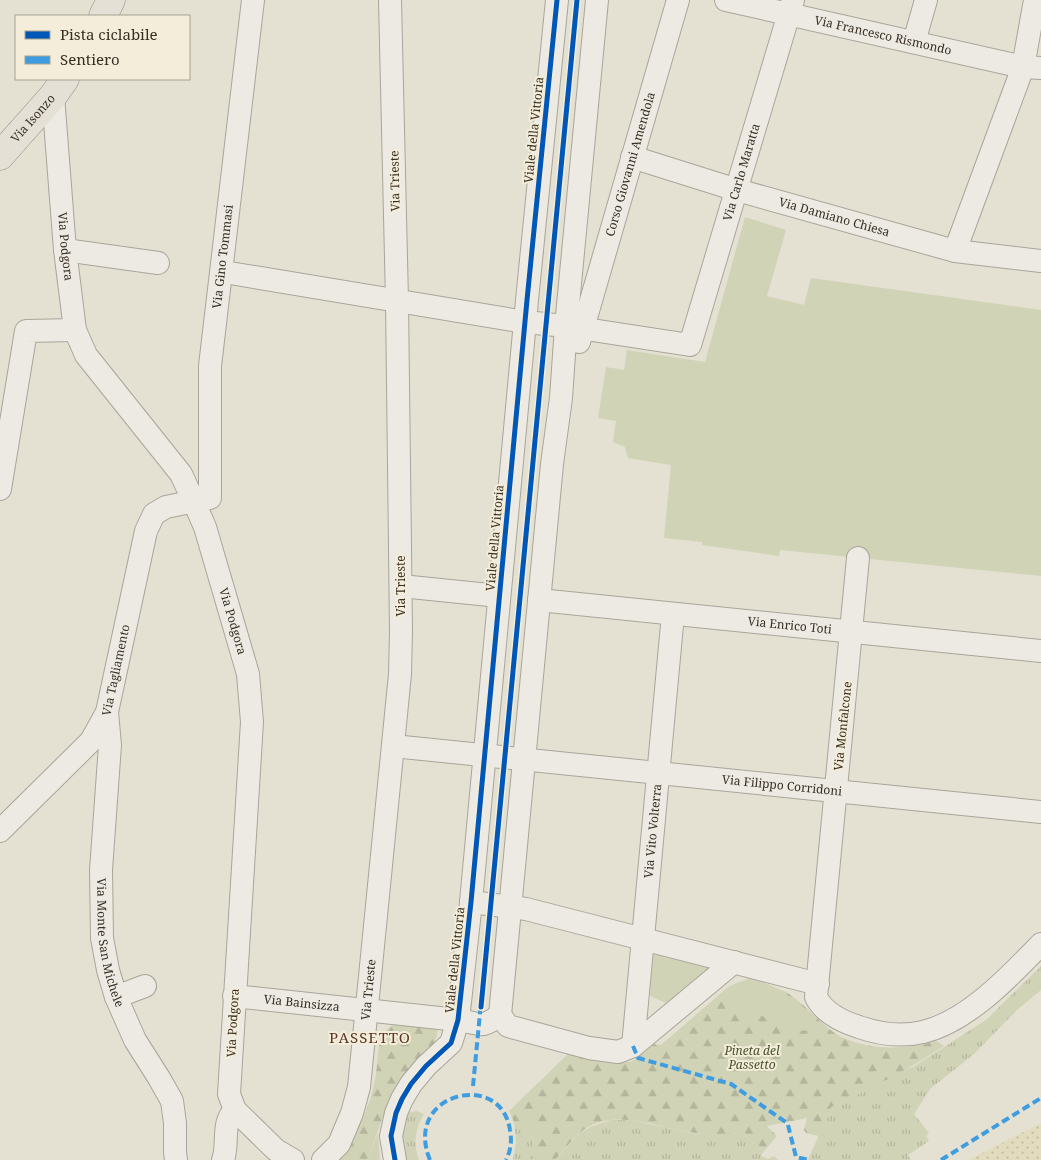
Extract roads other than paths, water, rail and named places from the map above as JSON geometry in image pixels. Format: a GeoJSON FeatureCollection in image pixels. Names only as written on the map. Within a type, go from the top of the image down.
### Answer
{"type":"FeatureCollection","features":[{"type":"Feature","properties":{"kind":"main road"},"geometry":{"type":"LineString","coordinates":[[104,15],[111,0]]}},
{"type":"Feature","properties":{"kind":"main road","name":"Via Isonzo"},"geometry":{"type":"LineString","coordinates":[[0,156],[59,88]]}},
{"type":"Feature","properties":{"kind":"street","name":"Via Gino Tommasi"},"geometry":{"type":"LineString","coordinates":[[194,502],[210,498],[210,366],[253,0]]}},
{"type":"Feature","properties":{"kind":"street","name":"Via Trieste"},"geometry":{"type":"LineString","coordinates":[[323,1160],[339,1144],[352,1113],[359,1088],[400,674],[401,586],[397,301],[390,0]]}},
{"type":"Feature","properties":{"kind":"street","name":"Viale della Vittoria"},"geometry":{"type":"LineString","coordinates":[[395,1160],[391,1136],[396,1113],[402,1099],[411,1084],[426,1066],[451,1043],[458,1020],[471,902],[557,0]]}},
{"type":"Feature","properties":{"kind":"street"},"geometry":{"type":"LineString","coordinates":[[230,274],[525,322],[575,327],[597,0]]}},
{"type":"Feature","properties":{"kind":"street","name":"Corso Giovanni Amendola"},"geometry":{"type":"LineString","coordinates":[[539,600],[552,464],[561,398],[575,327],[632,157],[678,0]]}},
{"type":"Feature","properties":{"kind":"street","name":"Via Francesco Rismondo"},"geometry":{"type":"LineString","coordinates":[[726,0],[791,7],[914,42],[1032,68]]}},
{"type":"Feature","properties":{"kind":"street"},"geometry":{"type":"LineString","coordinates":[[914,42],[926,0]]}},
{"type":"Feature","properties":{"kind":"street"},"geometry":{"type":"LineString","coordinates":[[955,252],[1032,68],[1035,0]]}},
{"type":"Feature","properties":{"kind":"street","name":"Via Carlo Maratta"},"geometry":{"type":"LineString","coordinates":[[575,327],[690,345],[791,7]]}},
{"type":"Feature","properties":{"kind":"street","name":"Via Podgora"},"geometry":{"type":"LineString","coordinates":[[59,88],[65,250],[75,330],[86,355],[181,474],[205,527],[248,674],[252,722],[229,1094],[235,1110]]}},
{"type":"Feature","properties":{"kind":"street","name":"Via Damiano Chiesa"},"geometry":{"type":"LineString","coordinates":[[632,157],[737,190],[955,252],[1041,261]]}},
{"type":"Feature","properties":{"kind":"street"},"geometry":{"type":"LineString","coordinates":[[65,250],[158,263]]}},
{"type":"Feature","properties":{"kind":"street"},"geometry":{"type":"LineString","coordinates":[[0,489],[26,331],[75,330]]}},
{"type":"Feature","properties":{"kind":"street","name":"Via Tagliamento"},"geometry":{"type":"LineString","coordinates":[[0,831],[91,740],[107,712],[146,531],[154,514],[166,507],[194,502]]}},
{"type":"Feature","properties":{"kind":"street","name":"Via Monfalcone"},"geometry":{"type":"LineString","coordinates":[[858,558],[816,997],[820,1005],[851,1025],[887,1034],[922,1032],[941,1026],[969,1009],[999,984],[1041,944]]}},
{"type":"Feature","properties":{"kind":"street"},"geometry":{"type":"LineString","coordinates":[[401,586],[499,596]]}},
{"type":"Feature","properties":{"kind":"street"},"geometry":{"type":"LineString","coordinates":[[539,600],[500,1015],[508,1026],[589,1048],[618,1052],[633,1046],[734,962]]}},
{"type":"Feature","properties":{"kind":"street","name":"Via Enrico Toti"},"geometry":{"type":"LineString","coordinates":[[539,600],[1041,651]]}},
{"type":"Feature","properties":{"kind":"street","name":"Via Vito Volterra"},"geometry":{"type":"LineString","coordinates":[[633,1046],[673,614]]}},
{"type":"Feature","properties":{"kind":"street","name":"Via Monte San Michele"},"geometry":{"type":"LineString","coordinates":[[107,712],[110,746],[101,870],[102,938],[108,970],[116,997],[136,1040],[172,1101],[176,1160]]}},
{"type":"Feature","properties":{"kind":"street"},"geometry":{"type":"LineString","coordinates":[[393,746],[525,760]]}},
{"type":"Feature","properties":{"kind":"street","name":"Via Filippo Corridoni"},"geometry":{"type":"LineString","coordinates":[[525,760],[1041,812]]}},
{"type":"Feature","properties":{"kind":"street","name":"Viale della Vittoria"},"geometry":{"type":"LineString","coordinates":[[471,902],[510,906],[818,984]]}},
{"type":"Feature","properties":{"kind":"street"},"geometry":{"type":"LineString","coordinates":[[116,997],[145,986]]}},
{"type":"Feature","properties":{"kind":"street","name":"Via Bainsizza"},"geometry":{"type":"LineString","coordinates":[[234,996],[458,1020],[479,1025],[490,1023],[500,1015]]}},
{"type":"Feature","properties":{"kind":"street"},"geometry":{"type":"LineString","coordinates":[[223,1160],[227,1122],[230,1114],[235,1110],[276,1150],[293,1160]]}},
{"type":"Feature","properties":{"kind":"district","name":"PASSETTO"},"geometry":{"type":"Point","coordinates":[370,1038]}},
{"type":"Feature","properties":{"kind":"park label","name":"Pineta del Passetto"},"geometry":{"type":"Point","coordinates":[752,1058]}}]}
